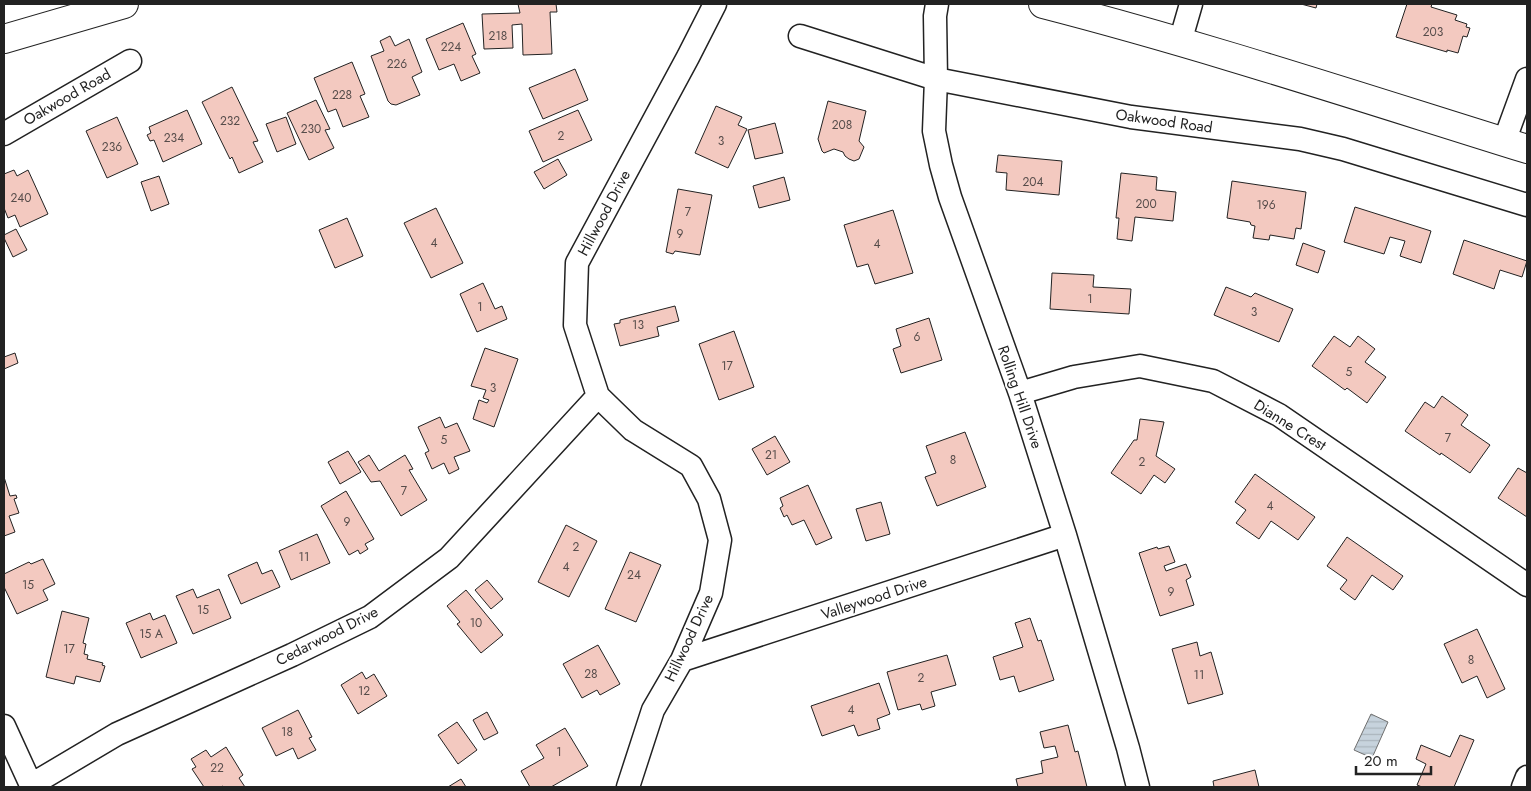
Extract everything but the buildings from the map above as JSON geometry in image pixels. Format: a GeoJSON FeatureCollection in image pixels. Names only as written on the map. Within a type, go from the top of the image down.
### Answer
{"type":"FeatureCollection","features":[{"type":"Feature","properties":{"kind":"main road"},"geometry":{"type":"LineString","coordinates":[[4,39],[124,4]]}},
{"type":"Feature","properties":{"kind":"main road"},"geometry":{"type":"LineString","coordinates":[[1043,4],[1180,42],[1516,146]]}},
{"type":"Feature","properties":{"kind":"street","name":"Hillwood Drive"},"geometry":{"type":"LineString","coordinates":[[628,787],[653,710],[682,660],[711,592],[720,540],[709,498],[690,466],[633,430],[598,396],[575,325],[577,262],[715,4]]}},
{"type":"Feature","properties":{"kind":"street","name":"Rolling Hill Drive"},"geometry":{"type":"LineString","coordinates":[[937,4],[935,16],[936,79],[934,131],[941,164],[950,197],[1020,393],[1065,535],[1138,787]]}},
{"type":"Feature","properties":{"kind":"street"},"geometry":{"type":"LineString","coordinates":[[1180,42],[1191,4]]}},
{"type":"Feature","properties":{"kind":"street","name":"Oakwood Road"},"geometry":{"type":"LineString","coordinates":[[800,36],[936,79],[1131,117],[1300,139],[1343,149],[1527,205]]}},
{"type":"Feature","properties":{"kind":"street","name":"Oakwood Road"},"geometry":{"type":"LineString","coordinates":[[4,134],[130,61]]}},
{"type":"Feature","properties":{"kind":"street"},"geometry":{"type":"LineString","coordinates":[[1516,146],[1508,131],[1527,79]]}},
{"type":"Feature","properties":{"kind":"street","name":"Dianne Crest"},"geometry":{"type":"LineString","coordinates":[[1020,393],[1074,377],[1140,366],[1213,381],[1279,415],[1527,585]]}},
{"type":"Feature","properties":{"kind":"street","name":"Cedarwood Drive"},"geometry":{"type":"LineString","coordinates":[[30,786],[116,734],[292,655],[370,617],[449,558],[598,396]]}},
{"type":"Feature","properties":{"kind":"street","name":"Valleywood Drive"},"geometry":{"type":"LineString","coordinates":[[682,660],[1065,535]]}},
{"type":"Feature","properties":{"kind":"street"},"geometry":{"type":"LineString","coordinates":[[4,726],[30,786]]}},
{"type":"Feature","properties":{"kind":"street"},"geometry":{"type":"LineString","coordinates":[[1523,787],[1527,777]]}},
{"type":"Feature","properties":{"kind":"shaded area"},"geometry":{"type":"Polygon","coordinates":[[[1371,714],[1388,722],[1372,758],[1354,750],[1371,714]]]}}]}
